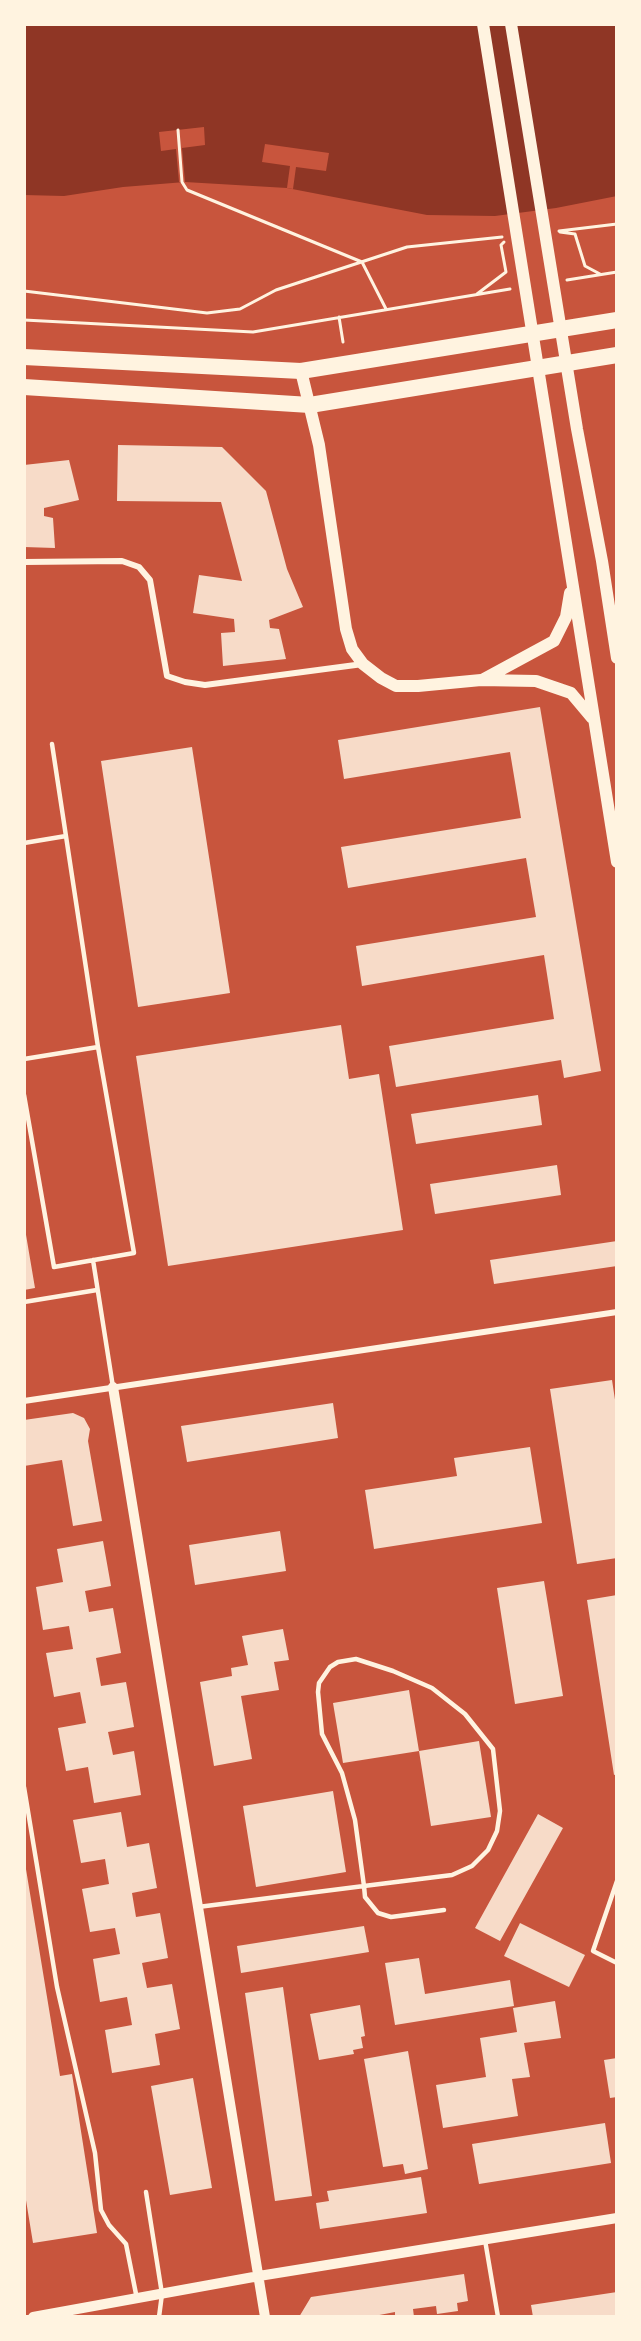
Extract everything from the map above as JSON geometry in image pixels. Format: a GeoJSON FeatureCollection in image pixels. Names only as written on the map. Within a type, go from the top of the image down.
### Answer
{"type":"FeatureCollection","features":[{"type":"Feature","properties":{"kind":"highway"},"geometry":{"type":"LineString","coordinates":[[24,357],[302,371],[617,320]]}},
{"type":"Feature","properties":{"kind":"highway"},"geometry":{"type":"LineString","coordinates":[[24,387],[310,405],[617,355]]}},
{"type":"Feature","properties":{"kind":"main road"},"geometry":{"type":"LineString","coordinates":[[483,24],[617,862]]}},
{"type":"Feature","properties":{"kind":"main road"},"geometry":{"type":"LineString","coordinates":[[511,24],[576,429],[602,561],[617,658]]}},
{"type":"Feature","properties":{"kind":"main road"},"geometry":{"type":"LineString","coordinates":[[302,371],[319,445],[346,629],[352,650],[363,664],[396,686],[481,680],[536,681],[571,693],[593,719]]}},
{"type":"Feature","properties":{"kind":"main road"},"geometry":{"type":"LineString","coordinates":[[602,561],[617,608]]}},
{"type":"Feature","properties":{"kind":"main road"},"geometry":{"type":"LineString","coordinates":[[481,680],[554,641],[566,617],[572,580]]}},
{"type":"Feature","properties":{"kind":"street"},"geometry":{"type":"LineString","coordinates":[[24,562],[122,561],[140,567],[150,580],[167,676],[185,682],[204,685],[363,664]]}},
{"type":"Feature","properties":{"kind":"street"},"geometry":{"type":"LineString","coordinates":[[24,1401],[617,1312]]}},
{"type":"Feature","properties":{"kind":"street"},"geometry":{"type":"LineString","coordinates":[[113,1387],[265,2317]]}},
{"type":"Feature","properties":{"kind":"street"},"geometry":{"type":"LineString","coordinates":[[33,2317],[259,2276],[617,2218]]}},
{"type":"Feature","properties":{"kind":"lane"},"geometry":{"type":"LineString","coordinates":[[24,1095],[54,1267],[134,1253],[98,1047],[52,744]]}},
{"type":"Feature","properties":{"kind":"lane"},"geometry":{"type":"LineString","coordinates":[[24,843],[66,836]]}},
{"type":"Feature","properties":{"kind":"lane"},"geometry":{"type":"LineString","coordinates":[[24,1059],[98,1047]]}},
{"type":"Feature","properties":{"kind":"lane"},"geometry":{"type":"LineString","coordinates":[[93,1260],[113,1387]]}},
{"type":"Feature","properties":{"kind":"lane"},"geometry":{"type":"LineString","coordinates":[[24,1302],[97,1290]]}},
{"type":"Feature","properties":{"kind":"lane"},"geometry":{"type":"LineString","coordinates":[[198,1908],[363,1886],[452,1875],[472,1866],[493,1841],[500,1821],[493,1749],[465,1714],[432,1688],[413,1678],[364,1661],[347,1659],[338,1662],[324,1674],[320,1683],[319,1702],[322,1734],[342,1773],[355,1820],[363,1886],[368,1903],[373,1909],[392,1917],[444,1910]]}},
{"type":"Feature","properties":{"kind":"lane"},"geometry":{"type":"LineString","coordinates":[[24,1787],[57,1987],[95,2153],[101,2210],[109,2225],[126,2244],[137,2299]]}},
{"type":"Feature","properties":{"kind":"lane"},"geometry":{"type":"LineString","coordinates":[[617,1881],[593,1951],[617,1963]]}},
{"type":"Feature","properties":{"kind":"lane"},"geometry":{"type":"LineString","coordinates":[[146,2192],[162,2295],[159,2317]]}},
{"type":"Feature","properties":{"kind":"lane"},"geometry":{"type":"LineString","coordinates":[[485,2240],[498,2317]]}},
{"type":"Feature","properties":{"kind":"path"},"geometry":{"type":"LineString","coordinates":[[178,130],[182,182],[187,190],[362,262],[386,309]]}},
{"type":"Feature","properties":{"kind":"path"},"geometry":{"type":"LineString","coordinates":[[557,231],[617,224]]}},
{"type":"Feature","properties":{"kind":"path"},"geometry":{"type":"LineString","coordinates":[[544,230],[576,234],[585,266],[601,274]]}},
{"type":"Feature","properties":{"kind":"path"},"geometry":{"type":"LineString","coordinates":[[24,291],[207,313],[240,309],[276,290],[407,247],[511,236]]}},
{"type":"Feature","properties":{"kind":"path"},"geometry":{"type":"LineString","coordinates":[[476,294],[506,272]]}},
{"type":"Feature","properties":{"kind":"path"},"geometry":{"type":"LineString","coordinates":[[567,280],[617,272]]}},
{"type":"Feature","properties":{"kind":"path"},"geometry":{"type":"LineString","coordinates":[[24,320],[253,332],[510,289]]}},
{"type":"Feature","properties":{"kind":"path"},"geometry":{"type":"LineString","coordinates":[[339,317],[343,342]]}},
{"type":"Feature","properties":{"kind":"shaded area"},"geometry":{"type":"Polygon","coordinates":[[[24,24],[617,24],[617,196],[556,208],[495,216],[427,215],[287,188],[185,182],[123,187],[64,196],[24,195],[24,24]]]}},
{"type":"Feature","properties":{"kind":"pier"},"geometry":{"type":"Polygon","coordinates":[[[204,127],[205,145],[182,148],[185,182],[179,182],[176,149],[161,151],[159,132],[204,127]]]}},
{"type":"Feature","properties":{"kind":"pier"},"geometry":{"type":"Polygon","coordinates":[[[265,144],[329,153],[326,171],[296,167],[293,189],[287,188],[290,166],[262,162],[265,144]]]}},
{"type":"Feature","properties":{"kind":"building"},"geometry":{"type":"Polygon","coordinates":[[[118,445],[222,447],[266,491],[287,569],[303,607],[269,620],[270,628],[279,629],[286,659],[223,666],[221,633],[235,632],[234,619],[193,613],[199,575],[242,581],[221,502],[117,501],[118,445]]]}},
{"type":"Feature","properties":{"kind":"building"},"geometry":{"type":"Polygon","coordinates":[[[69,460],[79,500],[44,508],[44,516],[53,518],[55,548],[24,547],[24,465],[69,460]]]}},
{"type":"Feature","properties":{"kind":"building"},"geometry":{"type":"Polygon","coordinates":[[[540,707],[601,1071],[564,1078],[561,1060],[396,1087],[389,1046],[554,1019],[544,955],[362,986],[356,946],[536,917],[526,858],[348,888],[341,847],[521,818],[510,752],[344,779],[338,740],[540,707]]]}},
{"type":"Feature","properties":{"kind":"building"},"geometry":{"type":"Polygon","coordinates":[[[192,747],[230,993],[138,1007],[101,761],[192,747]]]}},
{"type":"Feature","properties":{"kind":"building"},"geometry":{"type":"Polygon","coordinates":[[[341,1025],[349,1079],[379,1074],[403,1230],[168,1266],[136,1056],[341,1025]]]}},
{"type":"Feature","properties":{"kind":"building"},"geometry":{"type":"Polygon","coordinates":[[[538,1095],[542,1125],[416,1144],[411,1114],[538,1095]]]}},
{"type":"Feature","properties":{"kind":"building"},"geometry":{"type":"Polygon","coordinates":[[[557,1165],[561,1195],[435,1214],[430,1184],[557,1165]]]}},
{"type":"Feature","properties":{"kind":"building"},"geometry":{"type":"Polygon","coordinates":[[[24,1223],[35,1288],[24,1290],[24,1223]]]}},
{"type":"Feature","properties":{"kind":"building"},"geometry":{"type":"Polygon","coordinates":[[[617,1241],[617,1266],[494,1284],[490,1260],[617,1241]]]}},
{"type":"Feature","properties":{"kind":"building"},"geometry":{"type":"Polygon","coordinates":[[[612,1380],[617,1413],[617,1558],[577,1564],[550,1389],[612,1380]]]}},
{"type":"Feature","properties":{"kind":"building"},"geometry":{"type":"Polygon","coordinates":[[[333,1403],[338,1438],[187,1462],[181,1426],[333,1403]]]}},
{"type":"Feature","properties":{"kind":"building"},"geometry":{"type":"Polygon","coordinates":[[[73,1413],[84,1418],[90,1429],[88,1441],[102,1521],[73,1526],[62,1460],[24,1466],[24,1420],[73,1413]]]}},
{"type":"Feature","properties":{"kind":"building"},"geometry":{"type":"Polygon","coordinates":[[[530,1447],[542,1523],[374,1549],[365,1490],[457,1476],[454,1458],[530,1447]]]}},
{"type":"Feature","properties":{"kind":"building"},"geometry":{"type":"Polygon","coordinates":[[[280,1531],[286,1571],[195,1585],[189,1545],[280,1531]]]}},
{"type":"Feature","properties":{"kind":"building"},"geometry":{"type":"Polygon","coordinates":[[[103,1541],[111,1586],[85,1591],[89,1612],[113,1608],[121,1653],[96,1658],[101,1686],[126,1682],[134,1727],[108,1732],[113,1755],[134,1751],[141,1795],[94,1803],[88,1767],[66,1771],[58,1728],[86,1723],[80,1692],[54,1697],[46,1653],[73,1649],[69,1626],[43,1630],[36,1587],[63,1582],[57,1549],[103,1541]]]}},
{"type":"Feature","properties":{"kind":"building"},"geometry":{"type":"Polygon","coordinates":[[[544,1581],[563,1696],[515,1704],[497,1588],[544,1581]]]}},
{"type":"Feature","properties":{"kind":"building"},"geometry":{"type":"Polygon","coordinates":[[[617,1595],[617,1774],[614,1775],[587,1600],[617,1595]]]}},
{"type":"Feature","properties":{"kind":"building"},"geometry":{"type":"Polygon","coordinates":[[[283,1629],[289,1660],[274,1662],[279,1690],[241,1696],[252,1759],[214,1766],[200,1682],[232,1676],[231,1668],[248,1665],[242,1636],[283,1629]]]}},
{"type":"Feature","properties":{"kind":"building"},"geometry":{"type":"Polygon","coordinates":[[[409,1690],[419,1751],[343,1763],[333,1703],[409,1690]]]}},
{"type":"Feature","properties":{"kind":"building"},"geometry":{"type":"Polygon","coordinates":[[[479,1741],[491,1817],[431,1826],[419,1751],[479,1741]]]}},
{"type":"Feature","properties":{"kind":"building"},"geometry":{"type":"Polygon","coordinates":[[[333,1791],[346,1872],[256,1887],[243,1806],[333,1791]]]}},
{"type":"Feature","properties":{"kind":"building"},"geometry":{"type":"Polygon","coordinates":[[[121,1812],[127,1847],[149,1843],[157,1888],[132,1893],[136,1917],[160,1913],[168,1958],[142,1963],[147,1988],[172,1984],[180,2029],[155,2034],[160,2065],[112,2073],[105,2030],[132,2025],[127,1997],[100,2002],[93,1959],[120,1954],[115,1928],[90,1932],[82,1889],[109,1884],[105,1859],[81,1863],[73,1820],[121,1812]]]}},
{"type":"Feature","properties":{"kind":"building"},"geometry":{"type":"Polygon","coordinates":[[[538,1814],[563,1828],[500,1941],[475,1928],[538,1814]]]}},
{"type":"Feature","properties":{"kind":"building"},"geometry":{"type":"Polygon","coordinates":[[[24,1857],[60,2076],[72,2074],[97,2233],[33,2243],[24,2188],[24,1857]]]}},
{"type":"Feature","properties":{"kind":"building"},"geometry":{"type":"Polygon","coordinates":[[[520,1923],[585,1955],[569,1987],[504,1956],[520,1923]]]}},
{"type":"Feature","properties":{"kind":"building"},"geometry":{"type":"Polygon","coordinates":[[[364,1926],[369,1952],[241,1973],[237,1946],[364,1926]]]}},
{"type":"Feature","properties":{"kind":"building"},"geometry":{"type":"Polygon","coordinates":[[[419,1958],[425,1994],[510,1980],[514,2006],[395,2025],[385,1963],[419,1958]]]}},
{"type":"Feature","properties":{"kind":"building"},"geometry":{"type":"Polygon","coordinates":[[[283,1987],[312,2196],[275,2201],[245,1993],[283,1987]]]}},
{"type":"Feature","properties":{"kind":"building"},"geometry":{"type":"Polygon","coordinates":[[[555,2001],[561,2038],[524,2043],[530,2077],[512,2079],[518,2116],[443,2128],[436,2085],[486,2077],[480,2038],[517,2032],[513,2008],[555,2001]]]}},
{"type":"Feature","properties":{"kind":"building"},"geometry":{"type":"Polygon","coordinates":[[[360,2005],[365,2036],[361,2037],[363,2048],[353,2050],[354,2054],[319,2060],[310,2014],[360,2005]]]}},
{"type":"Feature","properties":{"kind":"building"},"geometry":{"type":"Polygon","coordinates":[[[408,2051],[428,2169],[405,2174],[403,2164],[383,2167],[364,2059],[408,2051]]]}},
{"type":"Feature","properties":{"kind":"building"},"geometry":{"type":"Polygon","coordinates":[[[617,2058],[617,2097],[610,2098],[604,2060],[617,2058]]]}},
{"type":"Feature","properties":{"kind":"building"},"geometry":{"type":"Polygon","coordinates":[[[193,2078],[212,2188],[170,2195],[151,2086],[193,2078]]]}},
{"type":"Feature","properties":{"kind":"building"},"geometry":{"type":"Polygon","coordinates":[[[605,2123],[611,2163],[479,2184],[472,2144],[605,2123]]]}},
{"type":"Feature","properties":{"kind":"building"},"geometry":{"type":"Polygon","coordinates":[[[421,2177],[427,2213],[320,2229],[316,2203],[329,2201],[327,2191],[421,2177]]]}},
{"type":"Feature","properties":{"kind":"building"},"geometry":{"type":"Polygon","coordinates":[[[464,2274],[468,2301],[457,2303],[458,2311],[437,2314],[436,2306],[413,2309],[414,2317],[395,2317],[395,2312],[369,2317],[299,2317],[311,2297],[464,2274]]]}},
{"type":"Feature","properties":{"kind":"building"},"geometry":{"type":"Polygon","coordinates":[[[617,2292],[617,2317],[533,2317],[531,2305],[617,2292]]]}}]}
